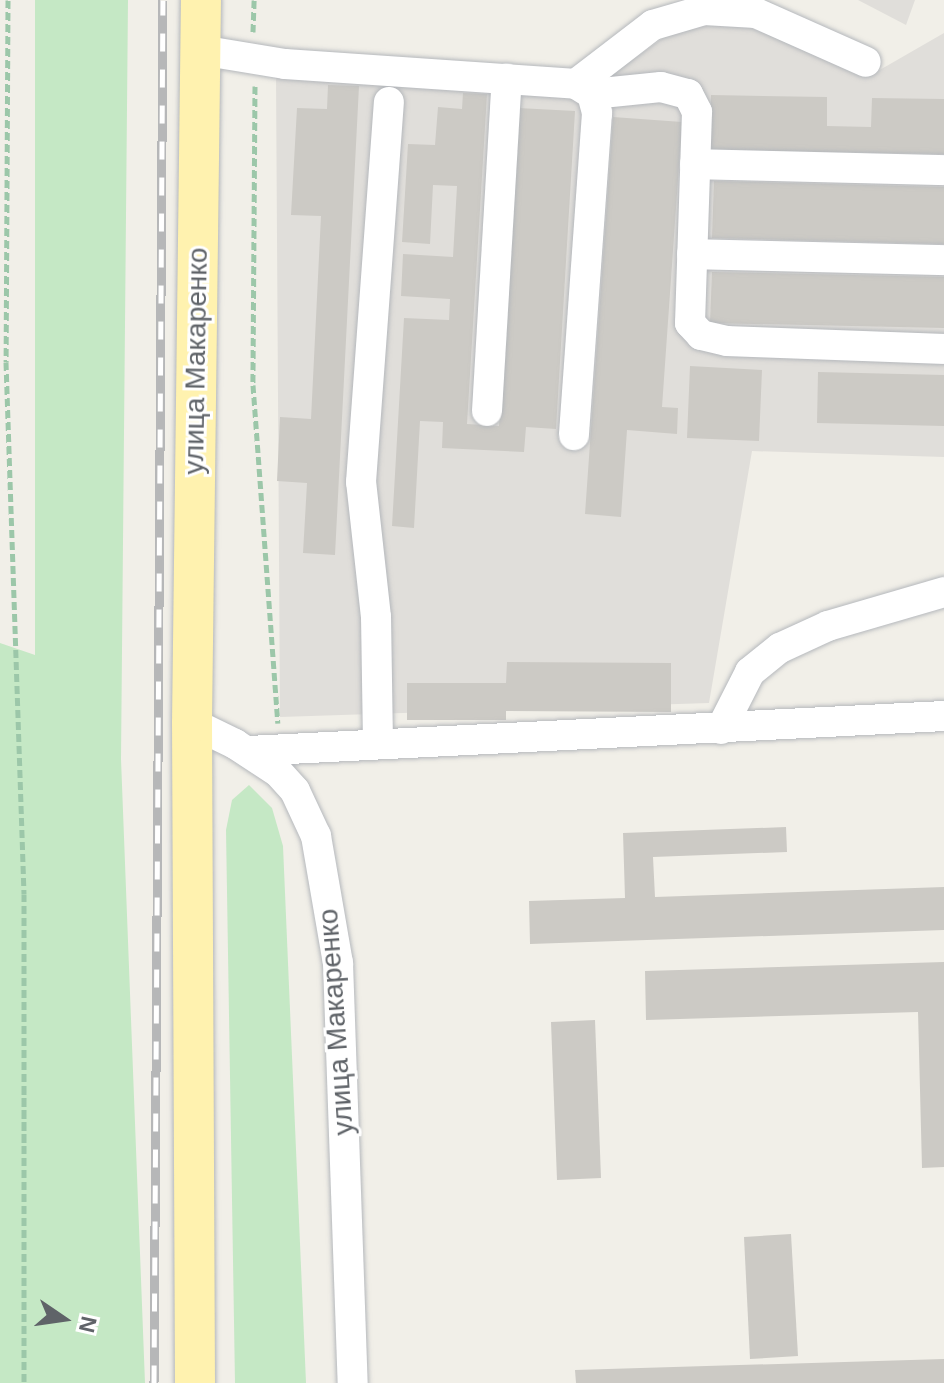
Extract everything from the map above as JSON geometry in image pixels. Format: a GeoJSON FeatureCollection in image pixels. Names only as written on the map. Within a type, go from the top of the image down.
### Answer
{"type":"FeatureCollection","features":[{"type":"Feature","properties":{"kind":"main road","name":"улица Макаренко"},"geometry":{"type":"LineString","coordinates":[[195,1383],[192,723],[201,0]]}},
{"type":"Feature","properties":{"kind":"street"},"geometry":{"type":"LineString","coordinates":[[584,89],[653,25],[704,10],[756,13],[866,62]]}},
{"type":"Feature","properties":{"kind":"street"},"geometry":{"type":"LineString","coordinates":[[200,50],[285,64],[507,79],[584,89],[661,87],[688,94],[697,112],[690,323],[701,335],[727,341],[944,349]]}},
{"type":"Feature","properties":{"kind":"street"},"geometry":{"type":"LineString","coordinates":[[487,411],[507,79]]}},
{"type":"Feature","properties":{"kind":"street"},"geometry":{"type":"LineString","coordinates":[[574,435],[597,113],[584,89]]}},
{"type":"Feature","properties":{"kind":"street"},"geometry":{"type":"LineString","coordinates":[[378,743],[376,617],[361,482],[389,102]]}},
{"type":"Feature","properties":{"kind":"street"},"geometry":{"type":"LineString","coordinates":[[695,164],[944,170]]}},
{"type":"Feature","properties":{"kind":"street"},"geometry":{"type":"LineString","coordinates":[[692,254],[944,260]]}},
{"type":"Feature","properties":{"kind":"street"},"geometry":{"type":"LineString","coordinates":[[721,729],[750,672],[780,648],[828,626],[944,592]]}},
{"type":"Feature","properties":{"kind":"street"},"geometry":{"type":"LineString","coordinates":[[249,751],[944,716]]}},
{"type":"Feature","properties":{"kind":"street","name":"улица Макаренко"},"geometry":{"type":"LineString","coordinates":[[192,723],[249,751],[278,772],[295,791],[316,836],[333,919],[338,963],[353,1383]]}},
{"type":"Feature","properties":{"kind":"path"},"geometry":{"type":"LineString","coordinates":[[8,0],[6,362],[24,894],[24,1383]]}},
{"type":"Feature","properties":{"kind":"path"},"geometry":{"type":"LineString","coordinates":[[254,0],[257,141],[253,385],[281,748]]}},
{"type":"Feature","properties":{"kind":"shaded area"},"geometry":{"type":"Polygon","coordinates":[[[858,0],[915,0],[906,25],[858,0]]]}},
{"type":"Feature","properties":{"kind":"shaded area"},"geometry":{"type":"Polygon","coordinates":[[[733,21],[871,75],[944,33],[944,457],[752,451],[709,703],[280,717],[276,77],[607,78],[680,26],[733,21]]]}},
{"type":"Feature","properties":{"kind":"green space"},"geometry":{"type":"Polygon","coordinates":[[[35,0],[128,0],[121,759],[145,1383],[0,1383],[0,643],[35,655],[35,0]]]}},
{"type":"Feature","properties":{"kind":"green space"},"geometry":{"type":"Polygon","coordinates":[[[249,785],[272,808],[283,846],[306,1383],[235,1383],[226,830],[232,800],[249,785]]]}},
{"type":"Feature","properties":{"kind":"building"},"geometry":{"type":"Polygon","coordinates":[[[328,85],[359,86],[335,555],[303,553],[307,483],[277,481],[280,417],[311,419],[321,216],[291,215],[297,108],[327,109],[328,85]]]}},
{"type":"Feature","properties":{"kind":"building"},"geometry":{"type":"Polygon","coordinates":[[[463,93],[487,94],[467,424],[499,426],[518,108],[575,111],[556,429],[526,427],[524,452],[442,448],[443,422],[420,421],[414,528],[392,526],[404,318],[449,320],[450,299],[401,296],[403,254],[453,257],[457,186],[433,185],[430,244],[402,242],[408,144],[435,145],[438,107],[462,109],[463,93]]]}},
{"type":"Feature","properties":{"kind":"building"},"geometry":{"type":"Polygon","coordinates":[[[711,95],[827,97],[827,126],[871,127],[872,98],[944,99],[944,154],[710,150],[711,95]]]}},
{"type":"Feature","properties":{"kind":"building"},"geometry":{"type":"Polygon","coordinates":[[[613,117],[682,122],[662,407],[678,408],[677,434],[627,430],[621,517],[585,514],[613,117]]]}},
{"type":"Feature","properties":{"kind":"building"},"geometry":{"type":"Polygon","coordinates":[[[714,181],[944,187],[944,244],[712,238],[714,181]]]}},
{"type":"Feature","properties":{"kind":"building"},"geometry":{"type":"Polygon","coordinates":[[[712,272],[944,277],[944,328],[710,323],[712,272]]]}},
{"type":"Feature","properties":{"kind":"building"},"geometry":{"type":"Polygon","coordinates":[[[690,366],[762,370],[759,441],[687,438],[690,366]]]}},
{"type":"Feature","properties":{"kind":"building"},"geometry":{"type":"Polygon","coordinates":[[[818,372],[944,375],[944,426],[817,423],[818,372]]]}},
{"type":"Feature","properties":{"kind":"building"},"geometry":{"type":"Polygon","coordinates":[[[507,662],[671,663],[671,712],[506,711],[506,720],[407,720],[407,683],[506,683],[507,662]]]}},
{"type":"Feature","properties":{"kind":"building"},"geometry":{"type":"Polygon","coordinates":[[[786,827],[787,852],[653,857],[655,897],[944,887],[944,930],[530,944],[529,901],[625,898],[623,833],[786,827]]]}},
{"type":"Feature","properties":{"kind":"building"},"geometry":{"type":"Polygon","coordinates":[[[944,962],[944,1167],[922,1168],[918,1012],[646,1020],[645,971],[944,962]]]}},
{"type":"Feature","properties":{"kind":"building"},"geometry":{"type":"Polygon","coordinates":[[[595,1020],[601,1178],[557,1180],[551,1022],[595,1020]]]}},
{"type":"Feature","properties":{"kind":"building"},"geometry":{"type":"Polygon","coordinates":[[[791,1234],[798,1356],[750,1359],[744,1237],[791,1234]]]}},
{"type":"Feature","properties":{"kind":"building"},"geometry":{"type":"Polygon","coordinates":[[[944,1359],[944,1383],[576,1383],[575,1370],[944,1359]]]}},
{"type":"Feature","properties":{"kind":"railway"},"geometry":{"type":"LineString","coordinates":[[154,1383],[163,0]]}}]}
